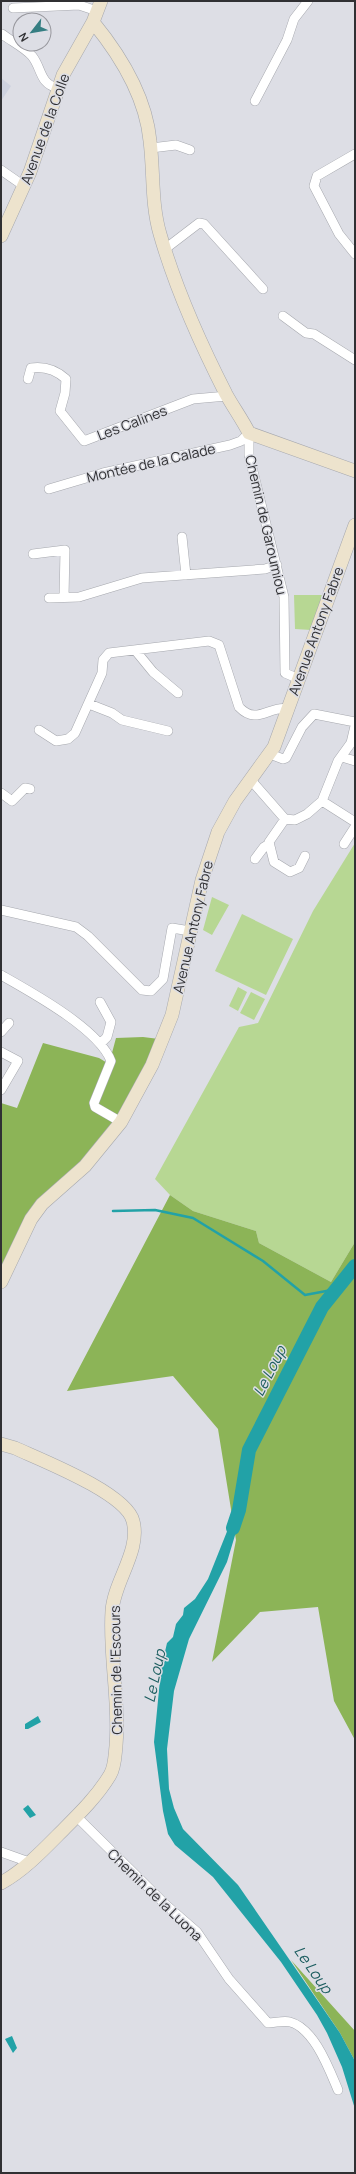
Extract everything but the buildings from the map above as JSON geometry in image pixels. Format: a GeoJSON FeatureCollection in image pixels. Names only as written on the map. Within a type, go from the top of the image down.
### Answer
{"type":"FeatureCollection","features":[{"type":"Feature","properties":{"kind":"street"},"geometry":{"type":"LineString","coordinates":[[255,102],[287,40],[294,19],[308,1]]}},
{"type":"Feature","properties":{"kind":"street"},"geometry":{"type":"LineString","coordinates":[[13,8],[79,5],[97,11],[109,40],[142,106],[149,129],[155,213],[164,249],[199,339],[227,396],[249,433],[355,471]]}},
{"type":"Feature","properties":{"kind":"street","name":"Avenue de la Colle"},"geometry":{"type":"LineString","coordinates":[[2,234],[24,186],[58,88],[97,11]]}},
{"type":"Feature","properties":{"kind":"street"},"geometry":{"type":"LineString","coordinates":[[2,34],[31,54],[36,61],[39,74],[44,81],[58,88]]}},
{"type":"Feature","properties":{"kind":"street"},"geometry":{"type":"LineString","coordinates":[[151,148],[176,145],[190,150]]}},
{"type":"Feature","properties":{"kind":"street"},"geometry":{"type":"LineString","coordinates":[[355,154],[318,176],[314,186],[339,234],[355,254]]}},
{"type":"Feature","properties":{"kind":"street"},"geometry":{"type":"LineString","coordinates":[[1,170],[24,186]]}},
{"type":"Feature","properties":{"kind":"street"},"geometry":{"type":"LineString","coordinates":[[164,249],[199,223],[204,224],[263,289]]}},
{"type":"Feature","properties":{"kind":"street"},"geometry":{"type":"LineString","coordinates":[[283,316],[306,333],[314,334],[355,360]]}},
{"type":"Feature","properties":{"kind":"street","name":"Les Calines"},"geometry":{"type":"LineString","coordinates":[[28,379],[31,368],[40,367],[58,372],[66,380],[65,393],[60,411],[84,441],[193,399],[227,396]]}},
{"type":"Feature","properties":{"kind":"street","name":"Montée de la Calade"},"geometry":{"type":"LineString","coordinates":[[50,489],[103,473],[230,445],[241,441],[249,433]]}},
{"type":"Feature","properties":{"kind":"street","name":"Chemin de Garoumiou"},"geometry":{"type":"LineString","coordinates":[[249,433],[249,455],[284,597],[285,673],[299,679]]}},
{"type":"Feature","properties":{"kind":"street","name":"Avenue Antony Fabre"},"geometry":{"type":"LineString","coordinates":[[1,1282],[25,1231],[42,1204],[85,1166],[121,1122],[152,1065],[172,1015],[202,880],[218,832],[234,801],[270,754],[288,709],[355,525]]}},
{"type":"Feature","properties":{"kind":"street"},"geometry":{"type":"LineString","coordinates":[[182,537],[186,575]]}},
{"type":"Feature","properties":{"kind":"street"},"geometry":{"type":"LineString","coordinates":[[33,554],[65,550],[64,597]]}},
{"type":"Feature","properties":{"kind":"street"},"geometry":{"type":"LineString","coordinates":[[49,598],[79,597],[142,578],[265,569],[277,565]]}},
{"type":"Feature","properties":{"kind":"street"},"geometry":{"type":"LineString","coordinates":[[40,730],[56,741],[68,739],[75,733],[102,673],[103,660],[110,653],[209,641],[219,645],[239,707],[246,714],[255,715],[283,708],[288,709]]}},
{"type":"Feature","properties":{"kind":"street"},"geometry":{"type":"LineString","coordinates":[[135,650],[153,672],[178,693]]}},
{"type":"Feature","properties":{"kind":"street"},"geometry":{"type":"LineString","coordinates":[[89,704],[112,713],[122,720],[168,731]]}},
{"type":"Feature","properties":{"kind":"street"},"geometry":{"type":"LineString","coordinates":[[270,754],[282,759],[286,758],[302,727],[314,714],[355,722]]}},
{"type":"Feature","properties":{"kind":"street"},"geometry":{"type":"LineString","coordinates":[[250,779],[285,819],[295,820],[307,814],[322,801],[342,757],[351,743],[355,726]]}},
{"type":"Feature","properties":{"kind":"street"},"geometry":{"type":"LineString","coordinates":[[342,757],[355,761]]}},
{"type":"Feature","properties":{"kind":"street"},"geometry":{"type":"LineString","coordinates":[[1,793],[12,801],[25,788],[30,789]]}},
{"type":"Feature","properties":{"kind":"street"},"geometry":{"type":"LineString","coordinates":[[322,801],[355,822]]}},
{"type":"Feature","properties":{"kind":"street"},"geometry":{"type":"LineString","coordinates":[[255,859],[264,847],[269,844],[285,819]]}},
{"type":"Feature","properties":{"kind":"street"},"geometry":{"type":"LineString","coordinates":[[344,844],[355,827]]}},
{"type":"Feature","properties":{"kind":"street"},"geometry":{"type":"LineString","coordinates":[[269,844],[274,862],[290,872],[299,868],[305,856]]}},
{"type":"Feature","properties":{"kind":"street"},"geometry":{"type":"LineString","coordinates":[[1,910],[76,927],[88,936],[142,990],[151,991],[162,979],[172,928],[190,931]]}},
{"type":"Feature","properties":{"kind":"street"},"geometry":{"type":"LineString","coordinates":[[1,975],[40,997],[92,1035],[107,1051],[111,1061],[94,1103],[95,1107],[121,1122]]}},
{"type":"Feature","properties":{"kind":"street"},"geometry":{"type":"LineString","coordinates":[[100,1002],[111,1022],[107,1037],[100,1044]]}},
{"type":"Feature","properties":{"kind":"street"},"geometry":{"type":"LineString","coordinates":[[1,1032],[9,1023]]}},
{"type":"Feature","properties":{"kind":"street"},"geometry":{"type":"LineString","coordinates":[[1,1052],[18,1061],[1,1090]]}},
{"type":"Feature","properties":{"kind":"street","name":"Chemin de l'Escours"},"geometry":{"type":"LineString","coordinates":[[1,1444],[15,1448],[103,1489],[120,1502],[133,1520],[134,1543],[119,1583],[112,1610],[119,1720],[115,1757],[111,1774],[76,1816],[28,1862],[1,1883]]}},
{"type":"Feature","properties":{"kind":"street","name":"Chemin de la Luona"},"geometry":{"type":"LineString","coordinates":[[76,1816],[166,1905],[197,1932],[229,1979],[260,2016],[268,2023],[290,2022],[310,2035],[324,2056],[338,2090]]}},
{"type":"Feature","properties":{"kind":"street"},"geometry":{"type":"LineString","coordinates":[[1,1852],[28,1862]]}},
{"type":"Feature","properties":{"kind":"shaded area"},"geometry":{"type":"Polygon","coordinates":[[[1,78],[11,86],[1,101],[1,78]]]}},
{"type":"Feature","properties":{"kind":"green space"},"geometry":{"type":"Polygon","coordinates":[[[294,595],[323,595],[311,630],[295,629],[294,595]]]}},
{"type":"Feature","properties":{"kind":"green space"},"geometry":{"type":"Polygon","coordinates":[[[355,843],[355,1242],[331,1282],[259,1243],[256,1231],[193,1211],[170,1195],[155,1179],[239,1027],[258,1023],[313,911],[355,843]]]}},
{"type":"Feature","properties":{"kind":"green space"},"geometry":{"type":"Polygon","coordinates":[[[212,897],[229,905],[212,935],[203,930],[212,897]]]}},
{"type":"Feature","properties":{"kind":"green space"},"geometry":{"type":"Polygon","coordinates":[[[242,914],[293,939],[266,995],[215,971],[242,914]]]}},
{"type":"Feature","properties":{"kind":"green space"},"geometry":{"type":"Polygon","coordinates":[[[238,987],[247,992],[238,1011],[229,1006],[238,987]]]}},
{"type":"Feature","properties":{"kind":"green space"},"geometry":{"type":"Polygon","coordinates":[[[251,992],[265,999],[254,1020],[240,1013],[251,992]]]}},
{"type":"Feature","properties":{"kind":"green space"},"geometry":{"type":"Polygon","coordinates":[[[143,1037],[159,1039],[153,1058],[81,1175],[27,1221],[1,1271],[1,1103],[17,1108],[43,1043],[99,1058],[109,1064],[116,1038],[143,1037]]]}},
{"type":"Feature","properties":{"kind":"green space"},"geometry":{"type":"Polygon","coordinates":[[[170,1195],[193,1211],[256,1231],[259,1243],[331,1282],[355,1242],[355,1740],[334,1701],[318,1607],[260,1612],[212,1662],[236,1540],[218,1429],[173,1376],[67,1391],[170,1195]]]}},
{"type":"Feature","properties":{"kind":"green space"},"geometry":{"type":"Polygon","coordinates":[[[291,1960],[355,2031],[355,2061],[340,2033],[291,1960]]]}},
{"type":"Feature","properties":{"kind":"water","name":"Le Loup"},"geometry":{"type":"Polygon","coordinates":[[[236,1509],[242,1510],[242,1512],[227,1562],[189,1639],[174,1691],[167,1749],[169,1789],[174,1808],[183,1829],[238,1885],[340,2033],[355,2061],[355,2109],[342,2067],[327,2033],[317,2015],[281,1962],[213,1877],[175,1845],[168,1834],[163,1811],[154,1742],[161,1669],[167,1643],[173,1637],[176,1624],[183,1615],[184,1608],[195,1599],[208,1579],[236,1509]]]}},
{"type":"Feature","properties":{"kind":"water"},"geometry":{"type":"Polygon","coordinates":[[[38,1716],[41,1722],[28,1729],[25,1729],[25,1724],[38,1716]]]}},
{"type":"Feature","properties":{"kind":"water"},"geometry":{"type":"Polygon","coordinates":[[[28,1805],[36,1815],[30,1818],[23,1809],[28,1805]]]}},
{"type":"Feature","properties":{"kind":"water"},"geometry":{"type":"Polygon","coordinates":[[[12,2036],[17,2048],[13,2053],[5,2039],[12,2036]]]}},
{"type":"Feature","properties":{"kind":"waterway"},"geometry":{"type":"LineString","coordinates":[[113,1211],[155,1210],[193,1218],[263,1261],[305,1295],[337,1289]]}},
{"type":"Feature","properties":{"kind":"waterway","name":"Le Loup"},"geometry":{"type":"LineString","coordinates":[[233,1528],[239,1510],[249,1450],[322,1307],[355,1266]]}}]}
